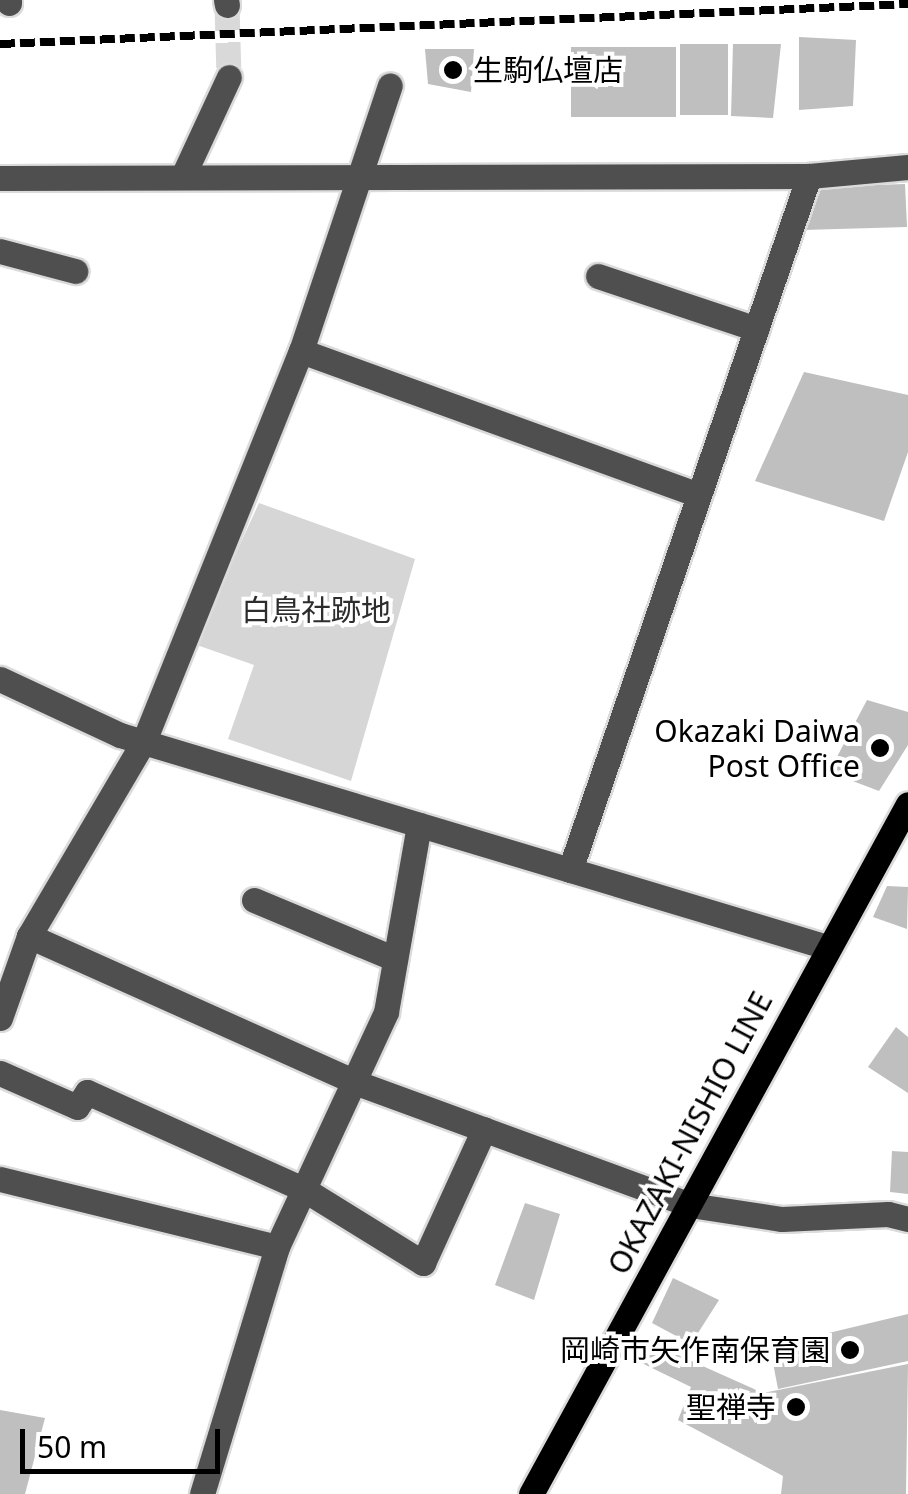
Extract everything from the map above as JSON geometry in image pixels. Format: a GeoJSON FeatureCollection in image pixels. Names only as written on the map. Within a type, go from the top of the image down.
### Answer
{"type":"FeatureCollection","features":[{"type":"Feature","properties":{"kind":"main road","name":"OKAZAKI-NISHIO LINE"},"geometry":{"type":"LineString","coordinates":[[531,1494],[826,946],[908,804]]}},
{"type":"Feature","properties":{"kind":"street"},"geometry":{"type":"LineString","coordinates":[[182,176],[228,76]]}},
{"type":"Feature","properties":{"kind":"street"},"geometry":{"type":"LineString","coordinates":[[0,1018],[8,967],[144,741],[301,351],[390,86]]}},
{"type":"Feature","properties":{"kind":"street"},"geometry":{"type":"LineString","coordinates":[[0,178],[363,173],[808,176],[908,168]]}},
{"type":"Feature","properties":{"kind":"street"},"geometry":{"type":"LineString","coordinates":[[570,870],[808,176]]}},
{"type":"Feature","properties":{"kind":"street"},"geometry":{"type":"LineString","coordinates":[[0,251],[76,271]]}},
{"type":"Feature","properties":{"kind":"street"},"geometry":{"type":"LineString","coordinates":[[598,276],[756,329]]}},
{"type":"Feature","properties":{"kind":"street"},"geometry":{"type":"LineString","coordinates":[[301,351],[699,496]]}},
{"type":"Feature","properties":{"kind":"street"},"geometry":{"type":"LineString","coordinates":[[0,680],[144,741],[826,946]]}},
{"type":"Feature","properties":{"kind":"street"},"geometry":{"type":"LineString","coordinates":[[202,1494],[278,1246],[357,1083],[386,1012],[419,825]]}},
{"type":"Feature","properties":{"kind":"street"},"geometry":{"type":"LineString","coordinates":[[254,900],[395,959]]}},
{"type":"Feature","properties":{"kind":"street"},"geometry":{"type":"LineString","coordinates":[[29,936],[357,1083],[690,1204],[782,1220],[888,1214],[908,1219]]}},
{"type":"Feature","properties":{"kind":"street"},"geometry":{"type":"LineString","coordinates":[[0,1073],[77,1107],[87,1092],[305,1190],[423,1264],[484,1130]]}},
{"type":"Feature","properties":{"kind":"street"},"geometry":{"type":"LineString","coordinates":[[0,1179],[278,1246]]}},
{"type":"Feature","properties":{"kind":"green space","name":"白鳥社跡地"},"geometry":{"type":"Polygon","coordinates":[[[259,503],[415,559],[351,781],[228,739],[254,665],[194,644],[259,503]]]}},
{"type":"Feature","properties":{"kind":"building"},"geometry":{"type":"Polygon","coordinates":[[[799,37],[856,40],[853,106],[799,110],[799,37]]]}},
{"type":"Feature","properties":{"kind":"building"},"geometry":{"type":"Polygon","coordinates":[[[680,44],[728,44],[728,115],[680,115],[680,44]]]}},
{"type":"Feature","properties":{"kind":"building"},"geometry":{"type":"Polygon","coordinates":[[[733,44],[781,44],[773,118],[731,116],[733,44]]]}},
{"type":"Feature","properties":{"kind":"building"},"geometry":{"type":"Polygon","coordinates":[[[571,47],[676,47],[676,117],[571,117],[571,47]]]}},
{"type":"Feature","properties":{"kind":"building"},"geometry":{"type":"Polygon","coordinates":[[[425,49],[474,49],[471,92],[428,84],[425,49]]]}},
{"type":"Feature","properties":{"kind":"building"},"geometry":{"type":"Polygon","coordinates":[[[905,184],[907,227],[803,230],[817,187],[905,184]]]}},
{"type":"Feature","properties":{"kind":"building"},"geometry":{"type":"Polygon","coordinates":[[[804,372],[908,395],[908,452],[884,521],[755,481],[804,372]]]}},
{"type":"Feature","properties":{"kind":"building"},"geometry":{"type":"Polygon","coordinates":[[[867,700],[908,712],[908,745],[879,791],[829,772],[867,700]]]}},
{"type":"Feature","properties":{"kind":"building"},"geometry":{"type":"Polygon","coordinates":[[[887,886],[908,887],[907,929],[873,917],[887,886]]]}},
{"type":"Feature","properties":{"kind":"building"},"geometry":{"type":"Polygon","coordinates":[[[896,1027],[908,1037],[908,1093],[868,1067],[896,1027]]]}},
{"type":"Feature","properties":{"kind":"building"},"geometry":{"type":"Polygon","coordinates":[[[892,1151],[908,1152],[908,1194],[890,1192],[892,1151]]]}},
{"type":"Feature","properties":{"kind":"building"},"geometry":{"type":"Polygon","coordinates":[[[525,1203],[560,1214],[534,1300],[495,1285],[525,1203]]]}},
{"type":"Feature","properties":{"kind":"building"},"geometry":{"type":"Polygon","coordinates":[[[673,1278],[719,1300],[691,1344],[652,1323],[673,1278]]]}},
{"type":"Feature","properties":{"kind":"building"},"geometry":{"type":"Polygon","coordinates":[[[908,1314],[908,1361],[778,1389],[770,1347],[908,1314]]]}},
{"type":"Feature","properties":{"kind":"building","name":"聖禅寺"},"geometry":{"type":"Polygon","coordinates":[[[631,1334],[763,1393],[908,1364],[906,1494],[781,1494],[783,1476],[678,1420],[691,1387],[619,1352],[631,1334]]]}},
{"type":"Feature","properties":{"kind":"building"},"geometry":{"type":"Polygon","coordinates":[[[0,1410],[45,1418],[25,1494],[0,1494],[0,1410]]]}},
{"type":"Feature","properties":{"kind":"tunnel"},"geometry":{"type":"LineString","coordinates":[[227,5],[229,77]]}},
{"type":"Feature","properties":{"kind":"railway"},"geometry":{"type":"LineString","coordinates":[[0,44],[908,4]]}},
{"type":"Feature","properties":{"kind":"place","name":"生駒仏壇店"},"geometry":{"type":"Point","coordinates":[453,70]}},
{"type":"Feature","properties":{"kind":"place","name":"Okazaki Daiwa Post Office"},"geometry":{"type":"Point","coordinates":[880,748]}},
{"type":"Feature","properties":{"kind":"place","name":"岡崎市矢作南保育園"},"geometry":{"type":"Point","coordinates":[850,1350]}},
{"type":"Feature","properties":{"kind":"place","name":"聖禅寺"},"geometry":{"type":"Point","coordinates":[796,1407]}}]}
